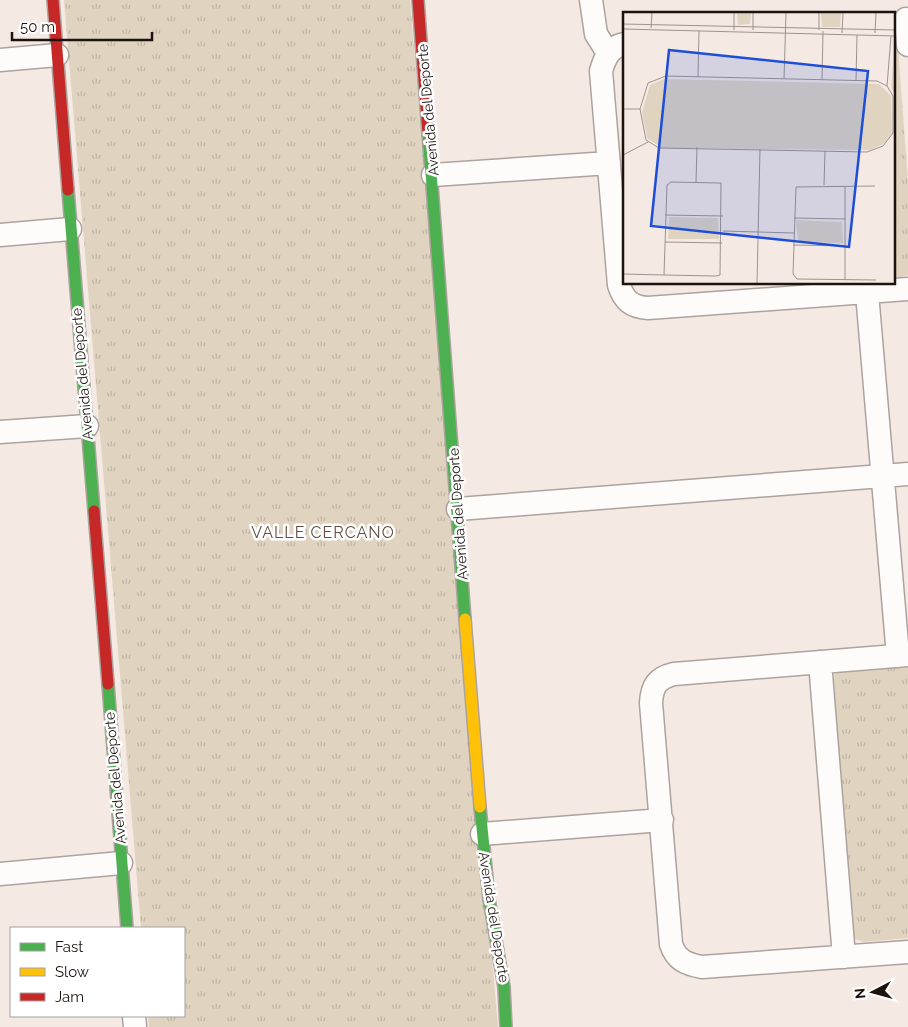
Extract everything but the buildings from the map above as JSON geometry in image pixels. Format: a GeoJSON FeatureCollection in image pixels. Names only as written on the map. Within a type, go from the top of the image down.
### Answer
{"type":"FeatureCollection","features":[{"type":"Feature","properties":{"kind":"street","name":"Avenida del Deporte"},"geometry":{"type":"LineString","coordinates":[[53,0],[127,927]]}},
{"type":"Feature","properties":{"kind":"street","name":"Avenida del Deporte"},"geometry":{"type":"LineString","coordinates":[[418,0],[433,175],[482,834],[492,921],[505,983],[506,1027]]}},
{"type":"Feature","properties":{"kind":"street"},"geometry":{"type":"LineString","coordinates":[[591,0],[596,34],[616,49],[601,71],[619,285],[622,295],[630,304],[648,308],[790,291],[867,293],[908,289]]}},
{"type":"Feature","properties":{"kind":"street"},"geometry":{"type":"LineString","coordinates":[[903,19],[908,45]]}},
{"type":"Feature","properties":{"kind":"street"},"geometry":{"type":"LineString","coordinates":[[0,60],[57,55]]}},
{"type":"Feature","properties":{"kind":"street"},"geometry":{"type":"LineString","coordinates":[[433,175],[609,163]]}},
{"type":"Feature","properties":{"kind":"street"},"geometry":{"type":"LineString","coordinates":[[0,235],[70,229]]}},
{"type":"Feature","properties":{"kind":"street"},"geometry":{"type":"LineString","coordinates":[[867,293],[882,476],[903,656],[674,674],[657,681],[652,688],[651,703],[671,944],[680,960],[690,965],[702,967],[908,952]]}},
{"type":"Feature","properties":{"kind":"street"},"geometry":{"type":"LineString","coordinates":[[0,432],[87,426]]}},
{"type":"Feature","properties":{"kind":"street"},"geometry":{"type":"LineString","coordinates":[[458,509],[908,474]]}},
{"type":"Feature","properties":{"kind":"street"},"geometry":{"type":"LineString","coordinates":[[820,662],[844,957]]}},
{"type":"Feature","properties":{"kind":"street"},"geometry":{"type":"LineString","coordinates":[[482,834],[662,820]]}},
{"type":"Feature","properties":{"kind":"street"},"geometry":{"type":"LineString","coordinates":[[0,874],[121,863]]}},
{"type":"Feature","properties":{"kind":"green space"},"geometry":{"type":"Polygon","coordinates":[[[64,0],[410,0],[498,1027],[149,1027],[148,1017],[185,1017],[185,927],[141,927],[64,0]]]}},
{"type":"Feature","properties":{"kind":"green space"},"geometry":{"type":"Polygon","coordinates":[[[896,42],[898,47],[908,181],[908,275],[896,278],[896,42]]]}},
{"type":"Feature","properties":{"kind":"green space"},"geometry":{"type":"Polygon","coordinates":[[[908,667],[908,938],[864,942],[855,939],[848,931],[832,684],[834,675],[840,670],[908,667]]]}},
{"type":"Feature","properties":{"kind":"traffic: fast"},"geometry":{"type":"LineString","coordinates":[[428,133],[465,619]]}},
{"type":"Feature","properties":{"kind":"traffic: fast"},"geometry":{"type":"LineString","coordinates":[[68,190],[94,511]]}},
{"type":"Feature","properties":{"kind":"traffic: fast"},"geometry":{"type":"LineString","coordinates":[[108,684],[127,927]]}},
{"type":"Feature","properties":{"kind":"traffic: fast"},"geometry":{"type":"LineString","coordinates":[[480,807],[489,899],[504,987],[506,1027]]}},
{"type":"Feature","properties":{"kind":"traffic: slow"},"geometry":{"type":"LineString","coordinates":[[465,619],[480,807]]}},
{"type":"Feature","properties":{"kind":"traffic: jam"},"geometry":{"type":"LineString","coordinates":[[53,0],[68,190]]}},
{"type":"Feature","properties":{"kind":"traffic: jam"},"geometry":{"type":"LineString","coordinates":[[418,0],[428,133]]}},
{"type":"Feature","properties":{"kind":"traffic: jam"},"geometry":{"type":"LineString","coordinates":[[94,511],[108,684]]}},
{"type":"Feature","properties":{"kind":"district","name":"VALLE CERCANO"},"geometry":{"type":"Point","coordinates":[323,532]}}]}
